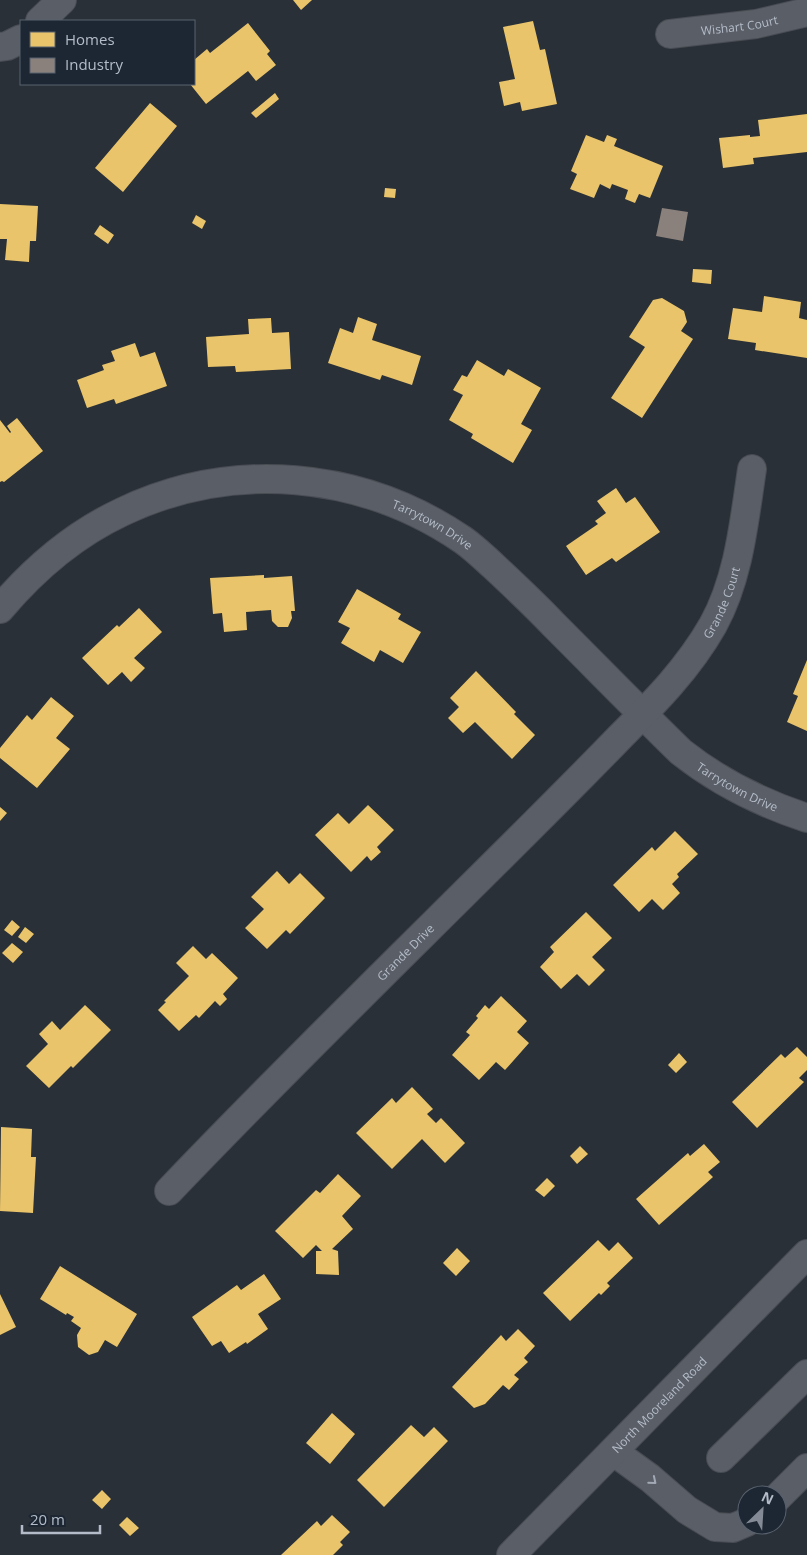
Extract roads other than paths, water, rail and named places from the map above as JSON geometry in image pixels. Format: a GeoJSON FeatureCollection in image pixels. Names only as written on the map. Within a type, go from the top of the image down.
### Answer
{"type":"FeatureCollection","features":[{"type":"Feature","properties":{"kind":"street"},"geometry":{"type":"LineString","coordinates":[[41,20],[62,0]]}},
{"type":"Feature","properties":{"kind":"street","name":"Wishart Court"},"geometry":{"type":"LineString","coordinates":[[670,34],[756,24],[807,12]]}},
{"type":"Feature","properties":{"kind":"street"},"geometry":{"type":"LineString","coordinates":[[0,47],[7,46],[20,40]]}},
{"type":"Feature","properties":{"kind":"street","name":"Grande Court"},"geometry":{"type":"LineString","coordinates":[[643,714],[684,670],[695,655],[725,600],[739,551],[752,469]]}},
{"type":"Feature","properties":{"kind":"street","name":"Tarrytown Drive"},"geometry":{"type":"LineString","coordinates":[[1,604],[66,546],[97,525],[153,499],[186,489],[223,482],[264,479],[308,481],[366,493],[411,509],[430,519],[478,552],[682,752],[704,770],[748,795],[807,818]]}},
{"type":"Feature","properties":{"kind":"street","name":"Grande Drive"},"geometry":{"type":"LineString","coordinates":[[169,1191],[252,1105],[643,714]]}},
{"type":"Feature","properties":{"kind":"street","name":"North Mooreland Road"},"geometry":{"type":"LineString","coordinates":[[511,1555],[804,1265]]}},
{"type":"Feature","properties":{"kind":"street"},"geometry":{"type":"LineString","coordinates":[[721,1458],[807,1374]]}},
{"type":"Feature","properties":{"kind":"street"},"geometry":{"type":"LineString","coordinates":[[614,1452],[650,1478],[687,1510],[715,1527],[737,1527]]}},
{"type":"Feature","properties":{"kind":"street"},"geometry":{"type":"LineString","coordinates":[[787,1488],[807,1468]]}}]}
